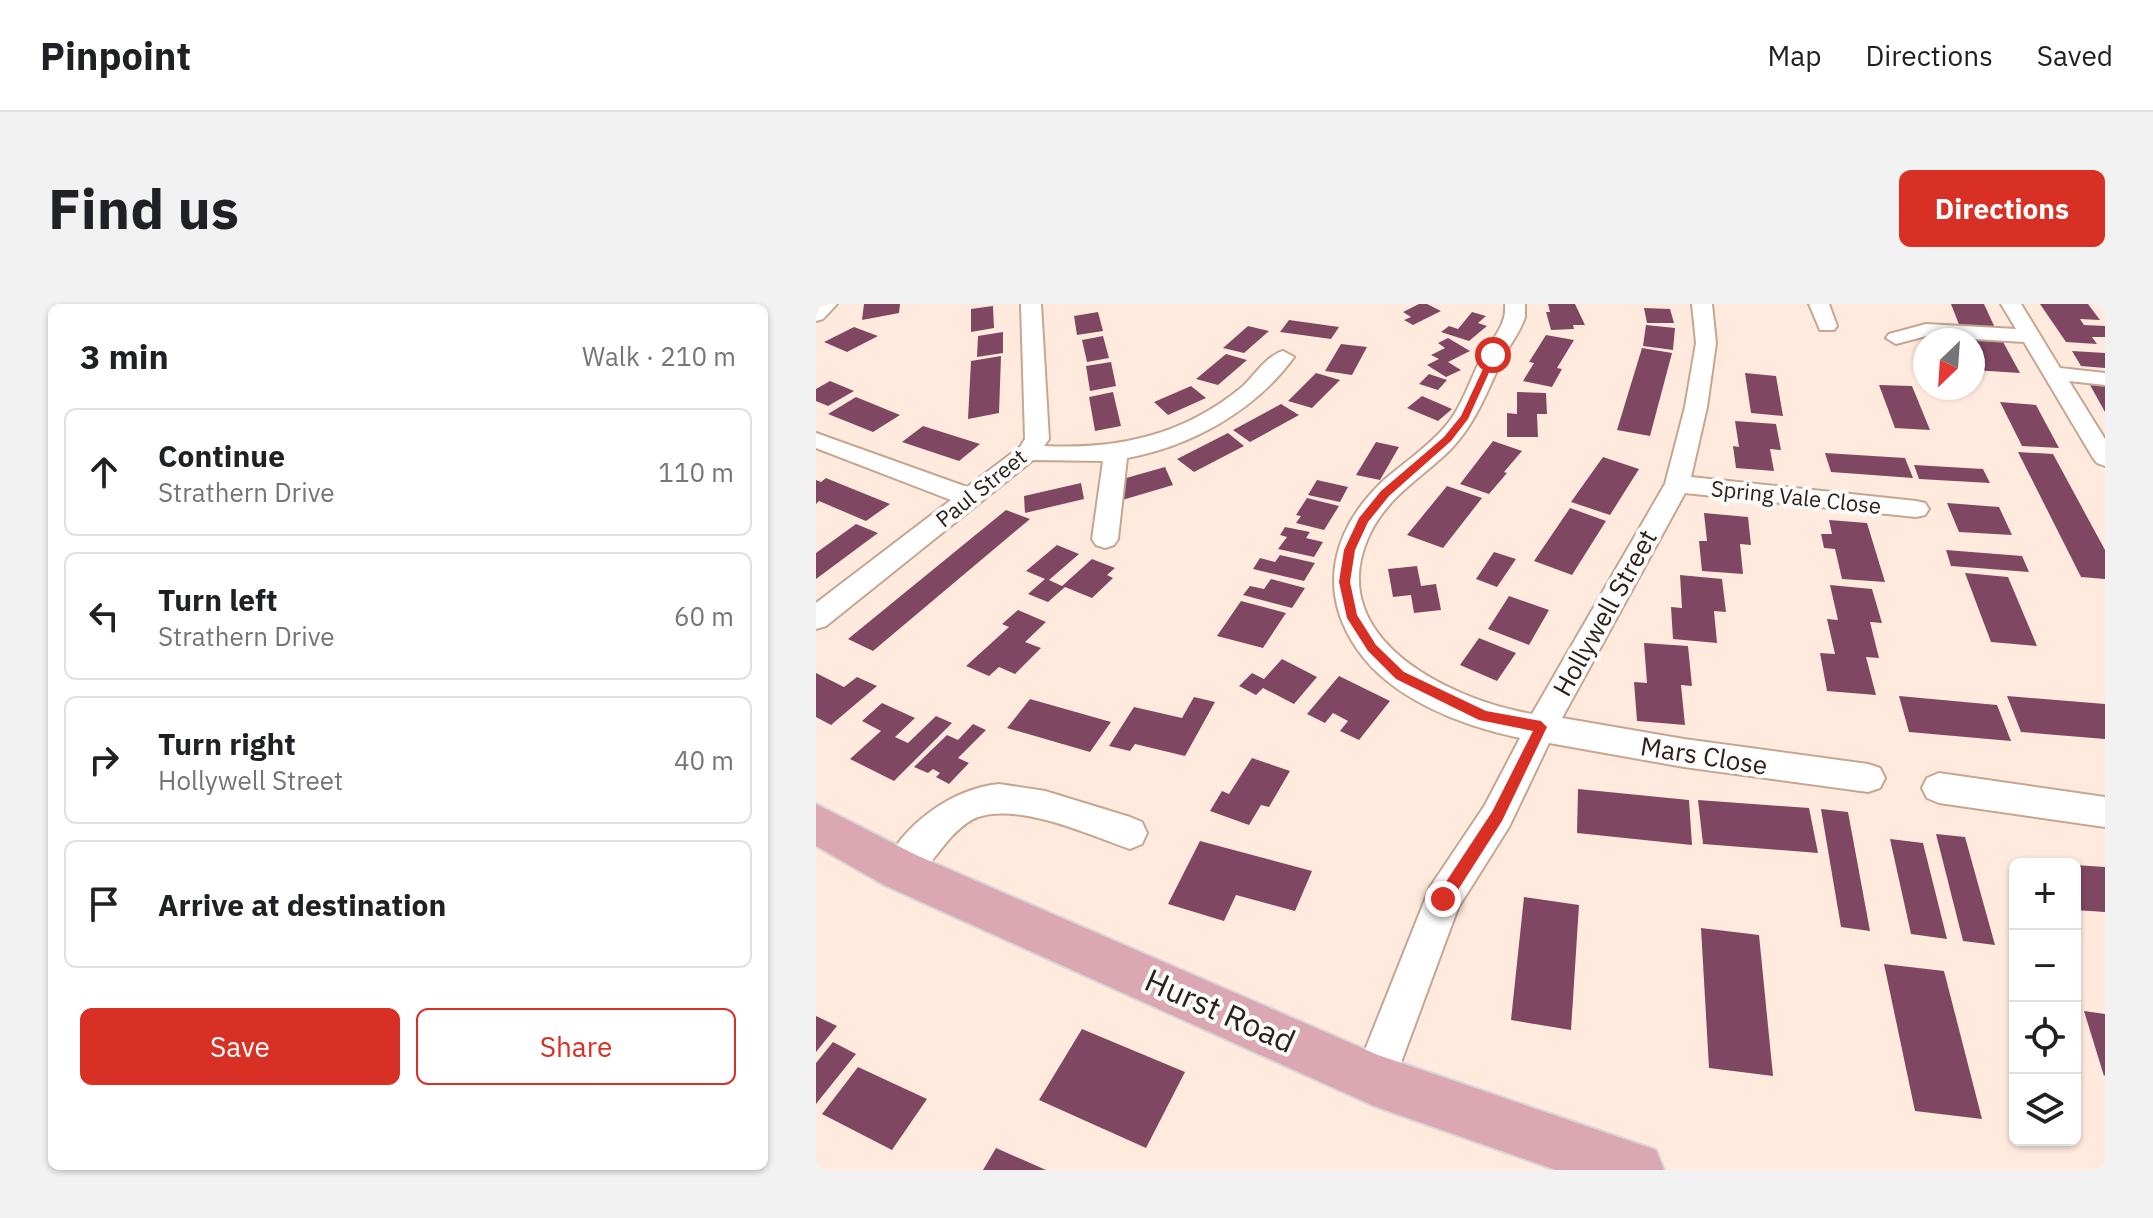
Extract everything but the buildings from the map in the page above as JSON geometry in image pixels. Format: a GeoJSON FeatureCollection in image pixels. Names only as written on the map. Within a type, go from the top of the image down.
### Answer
{"type":"FeatureCollection","features":[{"type":"Feature","properties":{"kind":"main road","name":"Hurst Road"},"geometry":{"type":"LineString","coordinates":[[816,824],[900,870],[1374,1080],[1636,1170]]}},
{"type":"Feature","properties":{"kind":"street"},"geometry":{"type":"LineString","coordinates":[[816,315],[827,304]]}},
{"type":"Feature","properties":{"kind":"street","name":"Paul Street"},"geometry":{"type":"LineString","coordinates":[[816,618],[1028,452],[1037,439],[1031,304]]}},
{"type":"Feature","properties":{"kind":"street","name":"Mars Close"},"geometry":{"type":"LineString","coordinates":[[1515,304],[1517,310],[1510,329],[1493,355],[1465,417],[1448,439],[1385,494],[1363,520],[1350,550],[1344,582],[1351,615],[1372,648],[1400,676],[1483,716],[1672,753],[1868,778]]}},
{"type":"Feature","properties":{"kind":"street"},"geometry":{"type":"LineString","coordinates":[[1819,304],[1827,326]]}},
{"type":"Feature","properties":{"kind":"street"},"geometry":{"type":"LineString","coordinates":[[2011,304],[2105,458]]}},
{"type":"Feature","properties":{"kind":"street","name":"Hollywell Street"},"geometry":{"type":"LineString","coordinates":[[1374,1080],[1443,899],[1497,816],[1541,727],[1677,484],[1696,407],[1711,307]]}},
{"type":"Feature","properties":{"kind":"street"},"geometry":{"type":"LineString","coordinates":[[1896,338],[1926,330],[2030,336]]}},
{"type":"Feature","properties":{"kind":"street"},"geometry":{"type":"LineString","coordinates":[[1028,452],[1085,456],[1116,453],[1165,440],[1244,397],[1274,356],[1311,360]]}},
{"type":"Feature","properties":{"kind":"street"},"geometry":{"type":"LineString","coordinates":[[2051,373],[2105,379]]}},
{"type":"Feature","properties":{"kind":"street"},"geometry":{"type":"LineString","coordinates":[[816,440],[971,498]]}},
{"type":"Feature","properties":{"kind":"street"},"geometry":{"type":"LineString","coordinates":[[1105,539],[1116,453]]}},
{"type":"Feature","properties":{"kind":"street","name":"Spring Vale Close"},"geometry":{"type":"LineString","coordinates":[[1677,484],[1916,509]]}},
{"type":"Feature","properties":{"kind":"street"},"geometry":{"type":"LineString","coordinates":[[1939,788],[2105,812]]}},
{"type":"Feature","properties":{"kind":"street"},"geometry":{"type":"LineString","coordinates":[[900,870],[962,807],[988,800],[1024,800],[1130,833]]}},
{"type":"Feature","properties":{"kind":"route"},"geometry":{"type":"LineString","coordinates":[[1443,899],[1497,816],[1541,727],[1483,716],[1400,676],[1372,648],[1351,615],[1344,582],[1350,550],[1363,520],[1385,494],[1448,439],[1478,393],[1493,355]]}}]}
